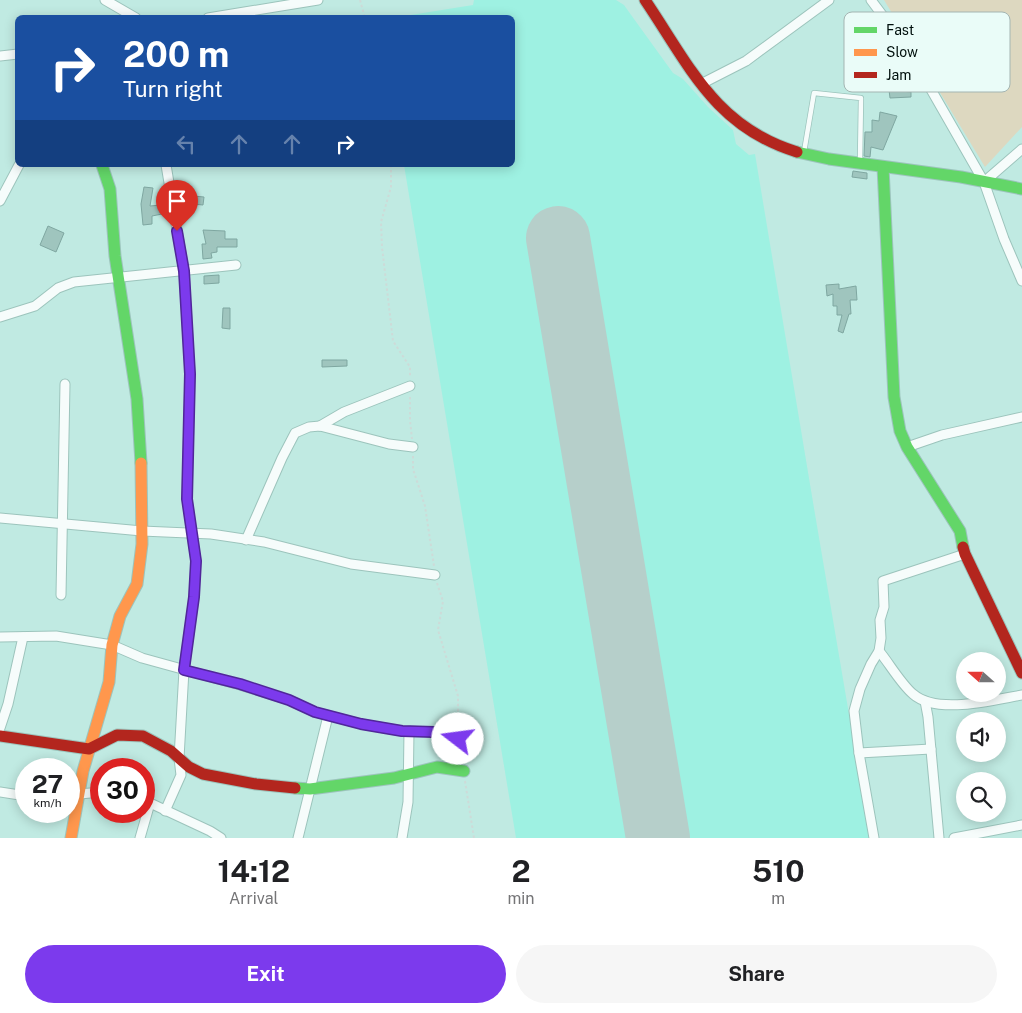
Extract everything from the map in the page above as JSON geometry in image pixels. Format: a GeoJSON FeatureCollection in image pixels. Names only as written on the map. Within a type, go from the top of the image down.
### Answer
{"type":"FeatureCollection","features":[{"type":"Feature","properties":{"kind":"street"},"geometry":{"type":"LineString","coordinates":[[105,0],[131,15]]}},
{"type":"Feature","properties":{"kind":"street"},"geometry":{"type":"LineString","coordinates":[[219,15],[259,4],[318,0]]}},
{"type":"Feature","properties":{"kind":"street"},"geometry":{"type":"LineString","coordinates":[[645,0],[712,98],[738,121],[758,135],[782,147],[804,154],[1022,189]]}},
{"type":"Feature","properties":{"kind":"street"},"geometry":{"type":"LineString","coordinates":[[701,84],[746,61],[829,0]]}},
{"type":"Feature","properties":{"kind":"street"},"geometry":{"type":"LineString","coordinates":[[871,0],[880,12]]}},
{"type":"Feature","properties":{"kind":"street"},"geometry":{"type":"LineString","coordinates":[[1,57],[15,55]]}},
{"type":"Feature","properties":{"kind":"street"},"geometry":{"type":"LineString","coordinates":[[932,92],[984,182],[1004,239],[1022,281]]}},
{"type":"Feature","properties":{"kind":"street"},"geometry":{"type":"LineString","coordinates":[[984,182],[1022,149]]}},
{"type":"Feature","properties":{"kind":"street"},"geometry":{"type":"LineString","coordinates":[[0,201],[18,167]]}},
{"type":"Feature","properties":{"kind":"street"},"geometry":{"type":"LineString","coordinates":[[80,776],[109,682],[112,645],[120,616],[137,584],[142,544],[141,460],[137,399],[115,256],[114,215],[110,189],[103,167]]}},
{"type":"Feature","properties":{"kind":"street"},"geometry":{"type":"LineString","coordinates":[[165,811],[181,776],[178,758],[184,670],[194,597],[196,561],[187,499],[190,374],[184,271],[166,167]]}},
{"type":"Feature","properties":{"kind":"street"},"geometry":{"type":"LineString","coordinates":[[883,168],[894,397],[900,431],[907,447],[960,531],[965,554],[1022,673]]}},
{"type":"Feature","properties":{"kind":"street"},"geometry":{"type":"LineString","coordinates":[[0,317],[36,306],[58,288],[74,282],[236,265]]}},
{"type":"Feature","properties":{"kind":"street"},"geometry":{"type":"LineString","coordinates":[[61,595],[65,384]]}},
{"type":"Feature","properties":{"kind":"street"},"geometry":{"type":"LineString","coordinates":[[320,426],[344,412],[410,386]]}},
{"type":"Feature","properties":{"kind":"street"},"geometry":{"type":"LineString","coordinates":[[907,447],[942,436],[1022,416]]}},
{"type":"Feature","properties":{"kind":"street"},"geometry":{"type":"LineString","coordinates":[[246,540],[282,458],[296,433],[309,427],[320,426],[389,444],[413,447]]}},
{"type":"Feature","properties":{"kind":"street"},"geometry":{"type":"LineString","coordinates":[[0,518],[142,531],[211,534],[264,542],[351,564],[435,575]]}},
{"type":"Feature","properties":{"kind":"street"},"geometry":{"type":"LineString","coordinates":[[874,838],[859,753],[854,711],[860,689],[879,651],[881,638],[880,620],[884,606],[883,581],[965,554]]}},
{"type":"Feature","properties":{"kind":"street"},"geometry":{"type":"LineString","coordinates":[[0,728],[8,704],[24,636]]}},
{"type":"Feature","properties":{"kind":"street"},"geometry":{"type":"LineString","coordinates":[[0,637],[56,636],[112,645],[142,658],[289,700],[328,716],[361,724],[408,731],[434,732],[458,739]]}},
{"type":"Feature","properties":{"kind":"street"},"geometry":{"type":"LineString","coordinates":[[879,651],[912,694],[925,701],[958,706],[1022,696]]}},
{"type":"Feature","properties":{"kind":"street"},"geometry":{"type":"LineString","coordinates":[[925,701],[939,838]]}},
{"type":"Feature","properties":{"kind":"street"},"geometry":{"type":"LineString","coordinates":[[298,838],[328,716]]}},
{"type":"Feature","properties":{"kind":"street"},"geometry":{"type":"LineString","coordinates":[[402,838],[408,802],[408,731]]}},
{"type":"Feature","properties":{"kind":"street"},"geometry":{"type":"LineString","coordinates":[[0,736],[89,749],[117,736],[142,736],[171,751],[189,767],[203,774],[256,784],[310,789],[351,785],[437,767],[464,771]]}},
{"type":"Feature","properties":{"kind":"street"},"geometry":{"type":"LineString","coordinates":[[859,753],[931,749]]}},
{"type":"Feature","properties":{"kind":"street"},"geometry":{"type":"LineString","coordinates":[[0,792],[15,794]]}},
{"type":"Feature","properties":{"kind":"street"},"geometry":{"type":"LineString","coordinates":[[155,807],[209,835],[221,838]]}},
{"type":"Feature","properties":{"kind":"street"},"geometry":{"type":"LineString","coordinates":[[71,838],[72,823]]}},
{"type":"Feature","properties":{"kind":"street"},"geometry":{"type":"LineString","coordinates":[[140,838],[143,823]]}},
{"type":"Feature","properties":{"kind":"street"},"geometry":{"type":"LineString","coordinates":[[954,838],[1022,825]]}},
{"type":"Feature","properties":{"kind":"lane"},"geometry":{"type":"LineString","coordinates":[[804,154],[814,94],[861,98],[860,164]]}},
{"type":"Feature","properties":{"kind":"path"},"geometry":{"type":"LineString","coordinates":[[360,0],[364,15]]}},
{"type":"Feature","properties":{"kind":"path"},"geometry":{"type":"LineString","coordinates":[[391,167],[391,186],[381,222],[382,247],[393,341],[410,367],[412,469],[425,506],[435,575],[443,601],[438,630],[458,696],[458,739],[474,838]]}},
{"type":"Feature","properties":{"kind":"shaded area"},"geometry":{"type":"Polygon","coordinates":[[[474,0],[616,0],[624,5],[673,73],[683,79],[708,107],[733,130],[736,144],[749,155],[755,154],[870,838],[516,838],[404,167],[515,167],[515,15],[411,15],[473,5],[474,0]]]}},
{"type":"Feature","properties":{"kind":"shaded area"},"geometry":{"type":"Polygon","coordinates":[[[884,0],[1022,0],[1022,127],[985,167],[940,92],[1010,92],[1010,12],[891,12],[884,0]]]}},
{"type":"Feature","properties":{"kind":"building"},"geometry":{"type":"Polygon","coordinates":[[[889,92],[911,92],[911,97],[890,98],[889,92]]]}},
{"type":"Feature","properties":{"kind":"building"},"geometry":{"type":"Polygon","coordinates":[[[880,112],[897,116],[883,150],[871,147],[870,157],[864,156],[865,132],[872,132],[872,120],[879,121],[880,112]]]}},
{"type":"Feature","properties":{"kind":"building"},"geometry":{"type":"Polygon","coordinates":[[[853,171],[867,173],[867,179],[852,177],[853,171]]]}},
{"type":"Feature","properties":{"kind":"building"},"geometry":{"type":"Polygon","coordinates":[[[144,187],[153,188],[150,206],[161,205],[162,214],[152,216],[152,224],[143,225],[141,204],[144,187]]]}},
{"type":"Feature","properties":{"kind":"building"},"geometry":{"type":"Polygon","coordinates":[[[193,196],[204,197],[203,205],[193,204],[193,196]]]}},
{"type":"Feature","properties":{"kind":"building"},"geometry":{"type":"Polygon","coordinates":[[[48,226],[64,233],[56,252],[40,245],[48,226]]]}},
{"type":"Feature","properties":{"kind":"building"},"geometry":{"type":"Polygon","coordinates":[[[203,230],[225,231],[225,239],[237,239],[237,247],[217,247],[217,252],[211,253],[212,258],[203,259],[202,244],[206,244],[203,230]]]}},
{"type":"Feature","properties":{"kind":"building"},"geometry":{"type":"Polygon","coordinates":[[[219,275],[219,283],[204,284],[204,276],[219,275]]]}},
{"type":"Feature","properties":{"kind":"building"},"geometry":{"type":"Polygon","coordinates":[[[839,284],[839,289],[856,286],[857,300],[850,300],[851,314],[849,314],[843,333],[838,331],[842,315],[837,315],[837,306],[833,306],[833,294],[827,296],[826,285],[839,284]]]}},
{"type":"Feature","properties":{"kind":"building"},"geometry":{"type":"Polygon","coordinates":[[[223,308],[230,308],[230,329],[222,328],[223,308]]]}},
{"type":"Feature","properties":{"kind":"building"},"geometry":{"type":"Polygon","coordinates":[[[322,360],[347,360],[347,366],[322,367],[322,360]]]}},
{"type":"Feature","properties":{"kind":"runway"},"geometry":{"type":"LineString","coordinates":[[558,238],[658,838]]}},
{"type":"Feature","properties":{"kind":"traffic: fast"},"geometry":{"type":"LineString","coordinates":[[797,152],[829,159],[961,177],[1022,189]]}},
{"type":"Feature","properties":{"kind":"traffic: fast"},"geometry":{"type":"LineString","coordinates":[[103,167],[110,189],[115,256],[137,399],[141,463]]}},
{"type":"Feature","properties":{"kind":"traffic: fast"},"geometry":{"type":"LineString","coordinates":[[883,167],[894,397],[900,431],[907,447],[960,531],[963,547]]}},
{"type":"Feature","properties":{"kind":"traffic: fast"},"geometry":{"type":"LineString","coordinates":[[295,788],[310,789],[394,778],[437,767],[464,771]]}},
{"type":"Feature","properties":{"kind":"traffic: slow"},"geometry":{"type":"LineString","coordinates":[[71,838],[83,771],[109,682],[112,645],[120,616],[137,584],[142,544],[141,463]]}},
{"type":"Feature","properties":{"kind":"traffic: jam"},"geometry":{"type":"LineString","coordinates":[[645,0],[691,70],[724,110],[745,127],[769,141],[797,152]]}},
{"type":"Feature","properties":{"kind":"traffic: jam"},"geometry":{"type":"LineString","coordinates":[[963,547],[1022,673]]}},
{"type":"Feature","properties":{"kind":"traffic: jam"},"geometry":{"type":"LineString","coordinates":[[0,736],[89,749],[117,735],[143,736],[171,751],[189,767],[203,774],[256,784],[295,788]]}},
{"type":"Feature","properties":{"kind":"route"},"geometry":{"type":"LineString","coordinates":[[177,231],[184,271],[188,323],[190,374],[187,499],[196,561],[194,597],[184,670],[240,684],[289,700],[315,712],[361,724],[402,731],[434,732],[458,739]]}}]}
